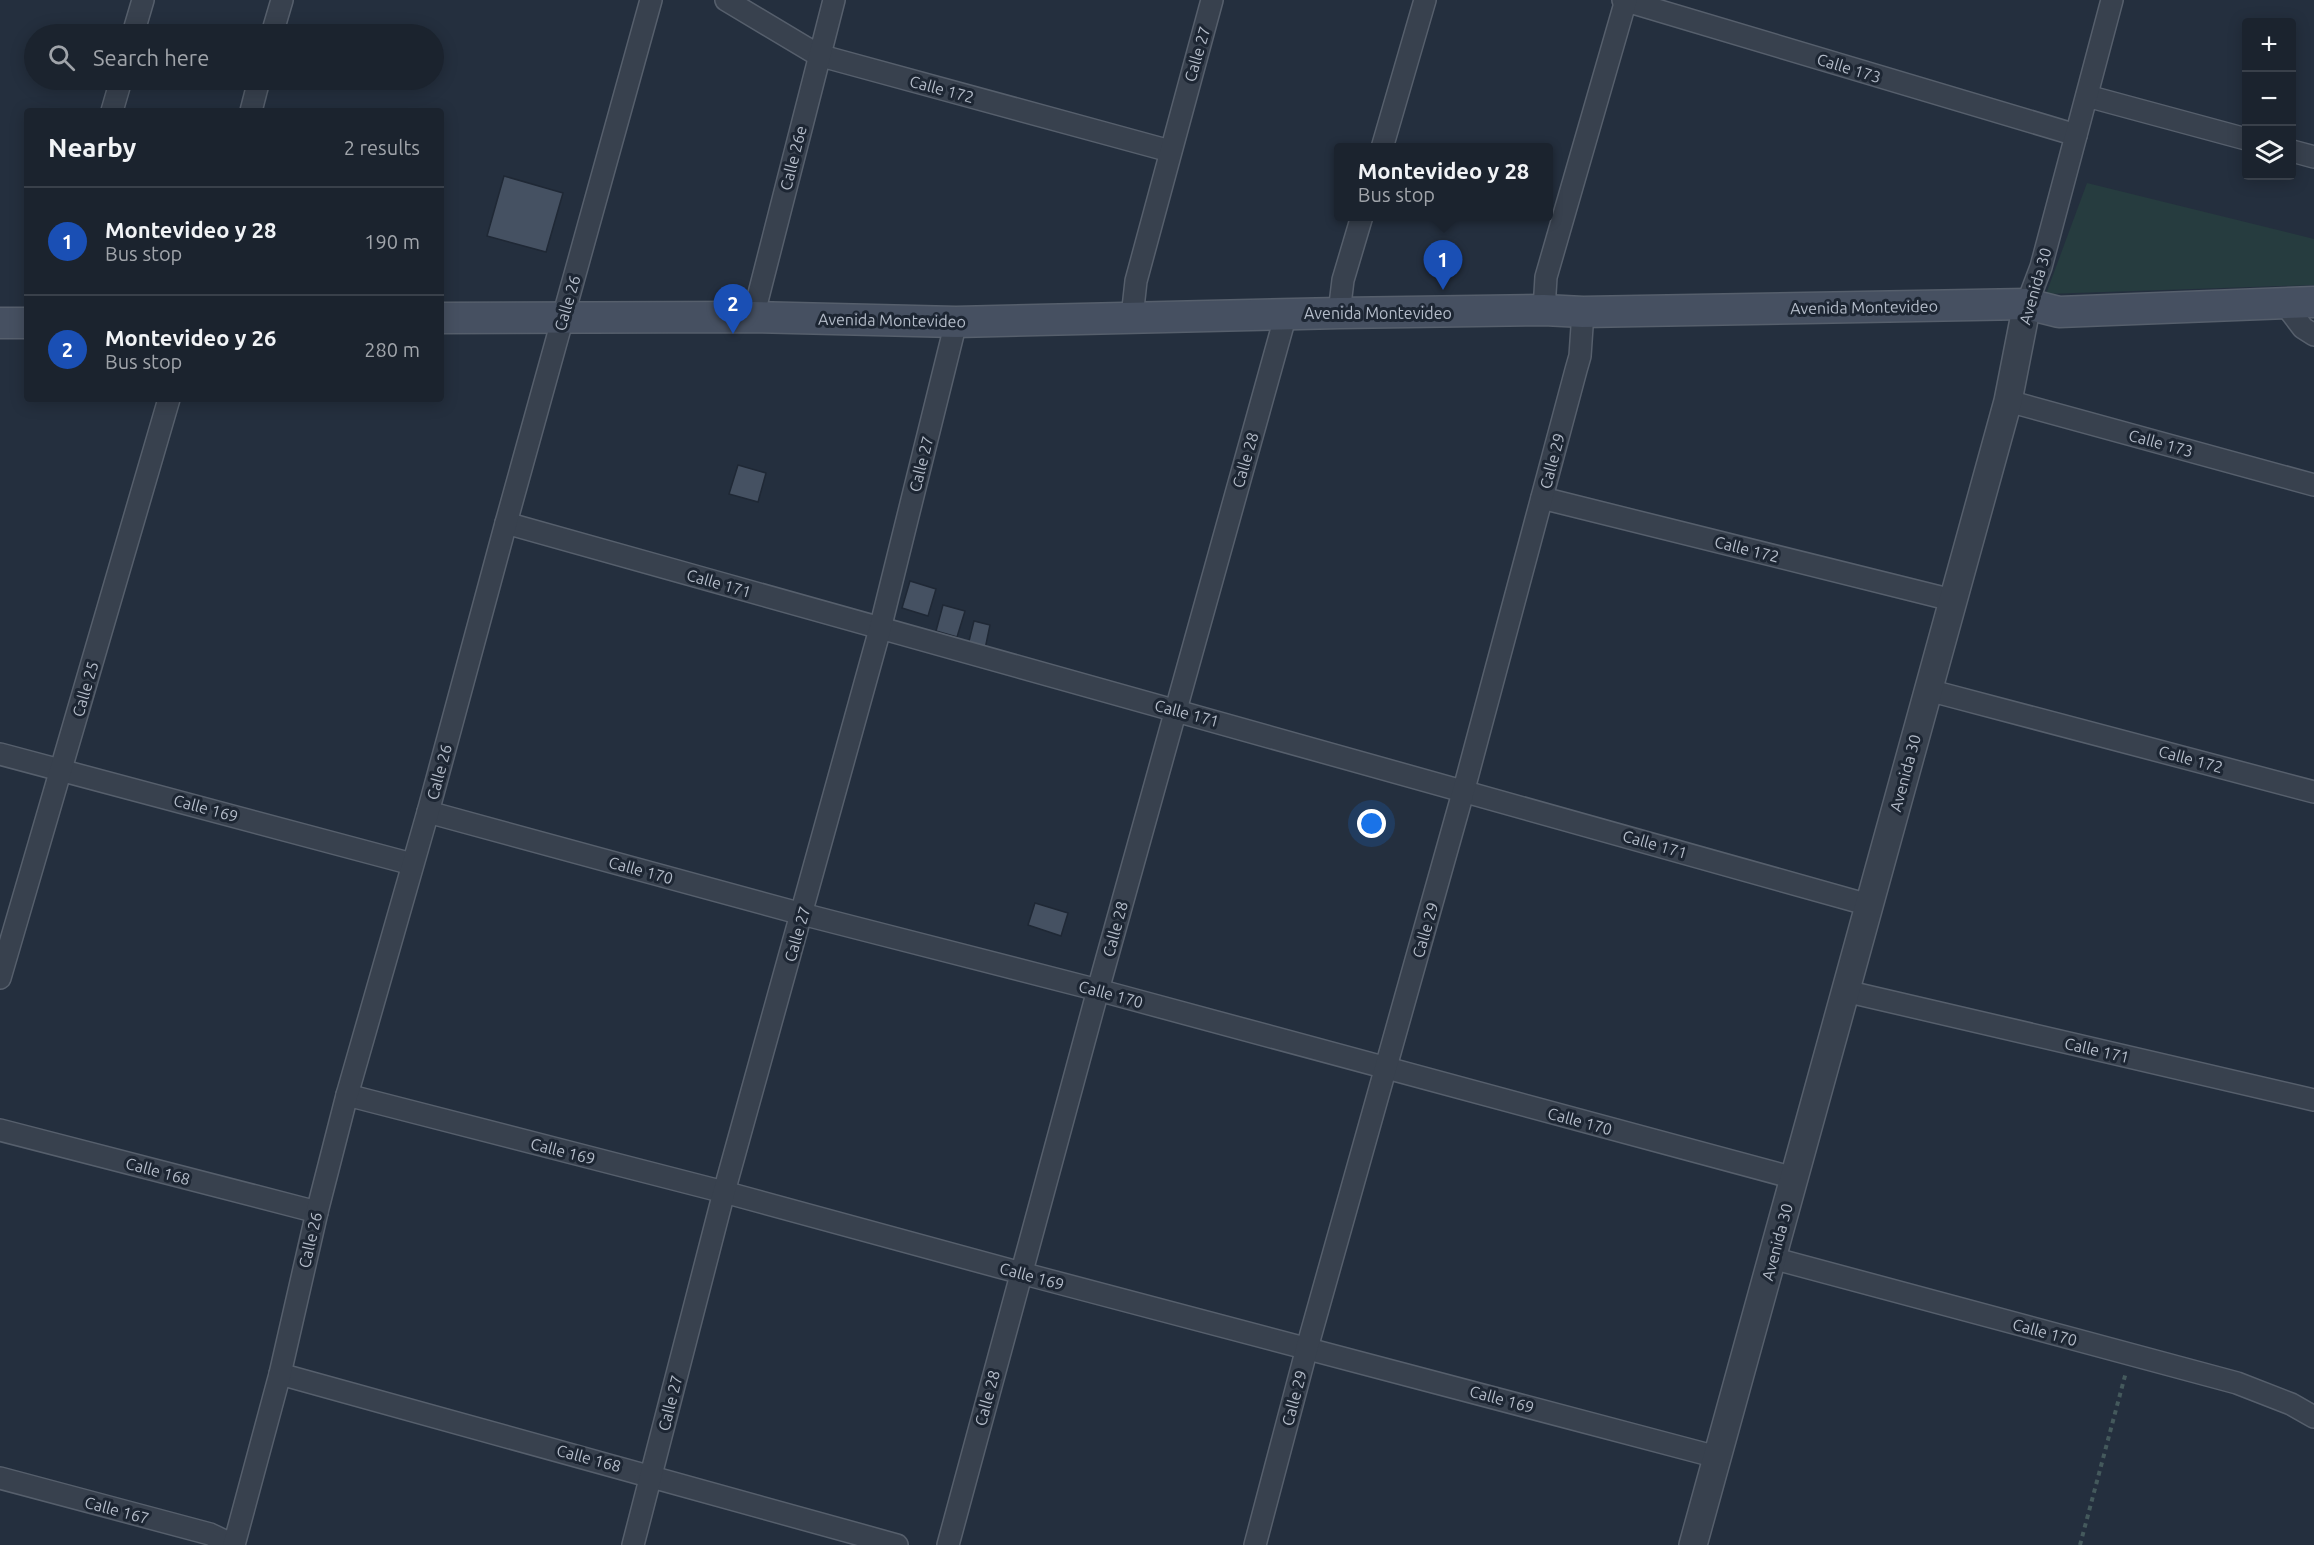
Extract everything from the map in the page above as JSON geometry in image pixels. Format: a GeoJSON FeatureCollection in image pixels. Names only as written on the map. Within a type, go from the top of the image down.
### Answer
{"type":"FeatureCollection","features":[{"type":"Feature","properties":{"kind":"main road","name":"Avenida Montevideo"},"geometry":{"type":"LineString","coordinates":[[444,318],[753,317],[956,322],[1339,313],[1544,310],[1583,312],[2027,304],[2059,312],[2314,303]]}},
{"type":"Feature","properties":{"kind":"main road"},"geometry":{"type":"LineString","coordinates":[[0,324],[24,323]]}},
{"type":"Feature","properties":{"kind":"street"},"geometry":{"type":"LineString","coordinates":[[136,24],[143,0]]}},
{"type":"Feature","properties":{"kind":"street"},"geometry":{"type":"LineString","coordinates":[[275,24],[282,0]]}},
{"type":"Feature","properties":{"kind":"street","name":"Calle 26"},"geometry":{"type":"LineString","coordinates":[[234,1545],[280,1374],[317,1212],[347,1095],[428,812],[651,0]]}},
{"type":"Feature","properties":{"kind":"street","name":"Calle 172"},"geometry":{"type":"LineString","coordinates":[[726,0],[818,55],[1170,151]]}},
{"type":"Feature","properties":{"kind":"street","name":"Calle 26e"},"geometry":{"type":"LineString","coordinates":[[753,317],[818,55],[834,0]]}},
{"type":"Feature","properties":{"kind":"street","name":"Calle 27"},"geometry":{"type":"LineString","coordinates":[[1132,317],[1136,281],[1212,0]]}},
{"type":"Feature","properties":{"kind":"street"},"geometry":{"type":"LineString","coordinates":[[1383,143],[1425,0]]}},
{"type":"Feature","properties":{"kind":"street"},"geometry":{"type":"LineString","coordinates":[[1544,310],[1546,277],[1625,0]]}},
{"type":"Feature","properties":{"kind":"street","name":"Calle 173"},"geometry":{"type":"LineString","coordinates":[[1625,0],[2076,135]]}},
{"type":"Feature","properties":{"kind":"street","name":"Avenida 30"},"geometry":{"type":"LineString","coordinates":[[1700,1543],[1718,1457],[2008,401],[2027,304],[2041,267],[2112,0]]}},
{"type":"Feature","properties":{"kind":"street"},"geometry":{"type":"LineString","coordinates":[[113,108],[118,90]]}},
{"type":"Feature","properties":{"kind":"street"},"geometry":{"type":"LineString","coordinates":[[252,108],[257,90]]}},
{"type":"Feature","properties":{"kind":"street"},"geometry":{"type":"LineString","coordinates":[[2086,96],[2242,138]]}},
{"type":"Feature","properties":{"kind":"street"},"geometry":{"type":"LineString","coordinates":[[2296,152],[2314,157]]}},
{"type":"Feature","properties":{"kind":"street"},"geometry":{"type":"LineString","coordinates":[[1339,313],[1343,280],[1361,221]]}},
{"type":"Feature","properties":{"kind":"street"},"geometry":{"type":"LineString","coordinates":[[2284,303],[2303,328],[2314,335]]}},
{"type":"Feature","properties":{"kind":"street","name":"Calle 29"},"geometry":{"type":"LineString","coordinates":[[1255,1545],[1307,1347],[1464,789],[1580,356],[1583,312]]}},
{"type":"Feature","properties":{"kind":"street","name":"Calle 28"},"geometry":{"type":"LineString","coordinates":[[948,1545],[1098,990],[1286,314]]}},
{"type":"Feature","properties":{"kind":"street","name":"Calle 27"},"geometry":{"type":"LineString","coordinates":[[633,1545],[724,1192],[880,629],[956,322]]}},
{"type":"Feature","properties":{"kind":"street","name":"Calle 173"},"geometry":{"type":"LineString","coordinates":[[2008,401],[2314,485]]}},
{"type":"Feature","properties":{"kind":"street","name":"Calle 25"},"geometry":{"type":"LineString","coordinates":[[0,978],[168,402]]}},
{"type":"Feature","properties":{"kind":"street","name":"Calle 172"},"geometry":{"type":"LineString","coordinates":[[1542,498],[1952,600]]}},
{"type":"Feature","properties":{"kind":"street","name":"Calle 171"},"geometry":{"type":"LineString","coordinates":[[506,523],[880,629],[1464,789],[1869,905]]}},
{"type":"Feature","properties":{"kind":"street","name":"Calle 172"},"geometry":{"type":"LineString","coordinates":[[1928,690],[2314,792]]}},
{"type":"Feature","properties":{"kind":"street","name":"Calle 169"},"geometry":{"type":"LineString","coordinates":[[0,754],[412,864]]}},
{"type":"Feature","properties":{"kind":"street","name":"Calle 170"},"geometry":{"type":"LineString","coordinates":[[428,812],[1794,1178]]}},
{"type":"Feature","properties":{"kind":"street","name":"Calle 171"},"geometry":{"type":"LineString","coordinates":[[1845,992],[2314,1100]]}},
{"type":"Feature","properties":{"kind":"street","name":"Calle 169"},"geometry":{"type":"LineString","coordinates":[[347,1095],[724,1192],[1718,1457]]}},
{"type":"Feature","properties":{"kind":"street","name":"Calle 168"},"geometry":{"type":"LineString","coordinates":[[0,1130],[317,1212]]}},
{"type":"Feature","properties":{"kind":"street","name":"Calle 170"},"geometry":{"type":"LineString","coordinates":[[1772,1258],[2237,1383],[2290,1404],[2314,1417]]}},
{"type":"Feature","properties":{"kind":"street","name":"Calle 168"},"geometry":{"type":"LineString","coordinates":[[280,1374],[897,1545]]}},
{"type":"Feature","properties":{"kind":"street","name":"Calle 167"},"geometry":{"type":"LineString","coordinates":[[0,1478],[210,1534],[234,1545]]}},
{"type":"Feature","properties":{"kind":"path"},"geometry":{"type":"LineString","coordinates":[[2080,1545],[2130,1355]]}},
{"type":"Feature","properties":{"kind":"green space"},"geometry":{"type":"Polygon","coordinates":[[[2087,183],[2314,239],[2314,285],[2046,294],[2087,183]]]}},
{"type":"Feature","properties":{"kind":"building"},"geometry":{"type":"Polygon","coordinates":[[[504,176],[563,193],[546,252],[487,236],[504,176]]]}},
{"type":"Feature","properties":{"kind":"building"},"geometry":{"type":"Polygon","coordinates":[[[738,465],[766,473],[758,502],[729,494],[738,465]]]}},
{"type":"Feature","properties":{"kind":"building"},"geometry":{"type":"Polygon","coordinates":[[[910,581],[936,589],[928,616],[902,608],[910,581]]]}},
{"type":"Feature","properties":{"kind":"building"},"geometry":{"type":"Polygon","coordinates":[[[943,605],[965,611],[957,637],[936,631],[943,605]]]}},
{"type":"Feature","properties":{"kind":"building"},"geometry":{"type":"Polygon","coordinates":[[[974,621],[990,625],[985,649],[968,645],[974,621]]]}},
{"type":"Feature","properties":{"kind":"building"},"geometry":{"type":"Polygon","coordinates":[[[1035,903],[1068,913],[1061,936],[1028,925],[1035,903]]]}},
{"type":"Feature","properties":{"kind":"place","name":"Montevideo y 28"},"geometry":{"type":"Point","coordinates":[1443,290]}},
{"type":"Feature","properties":{"kind":"place","name":"Montevideo y 26"},"geometry":{"type":"Point","coordinates":[733,334]}}]}
